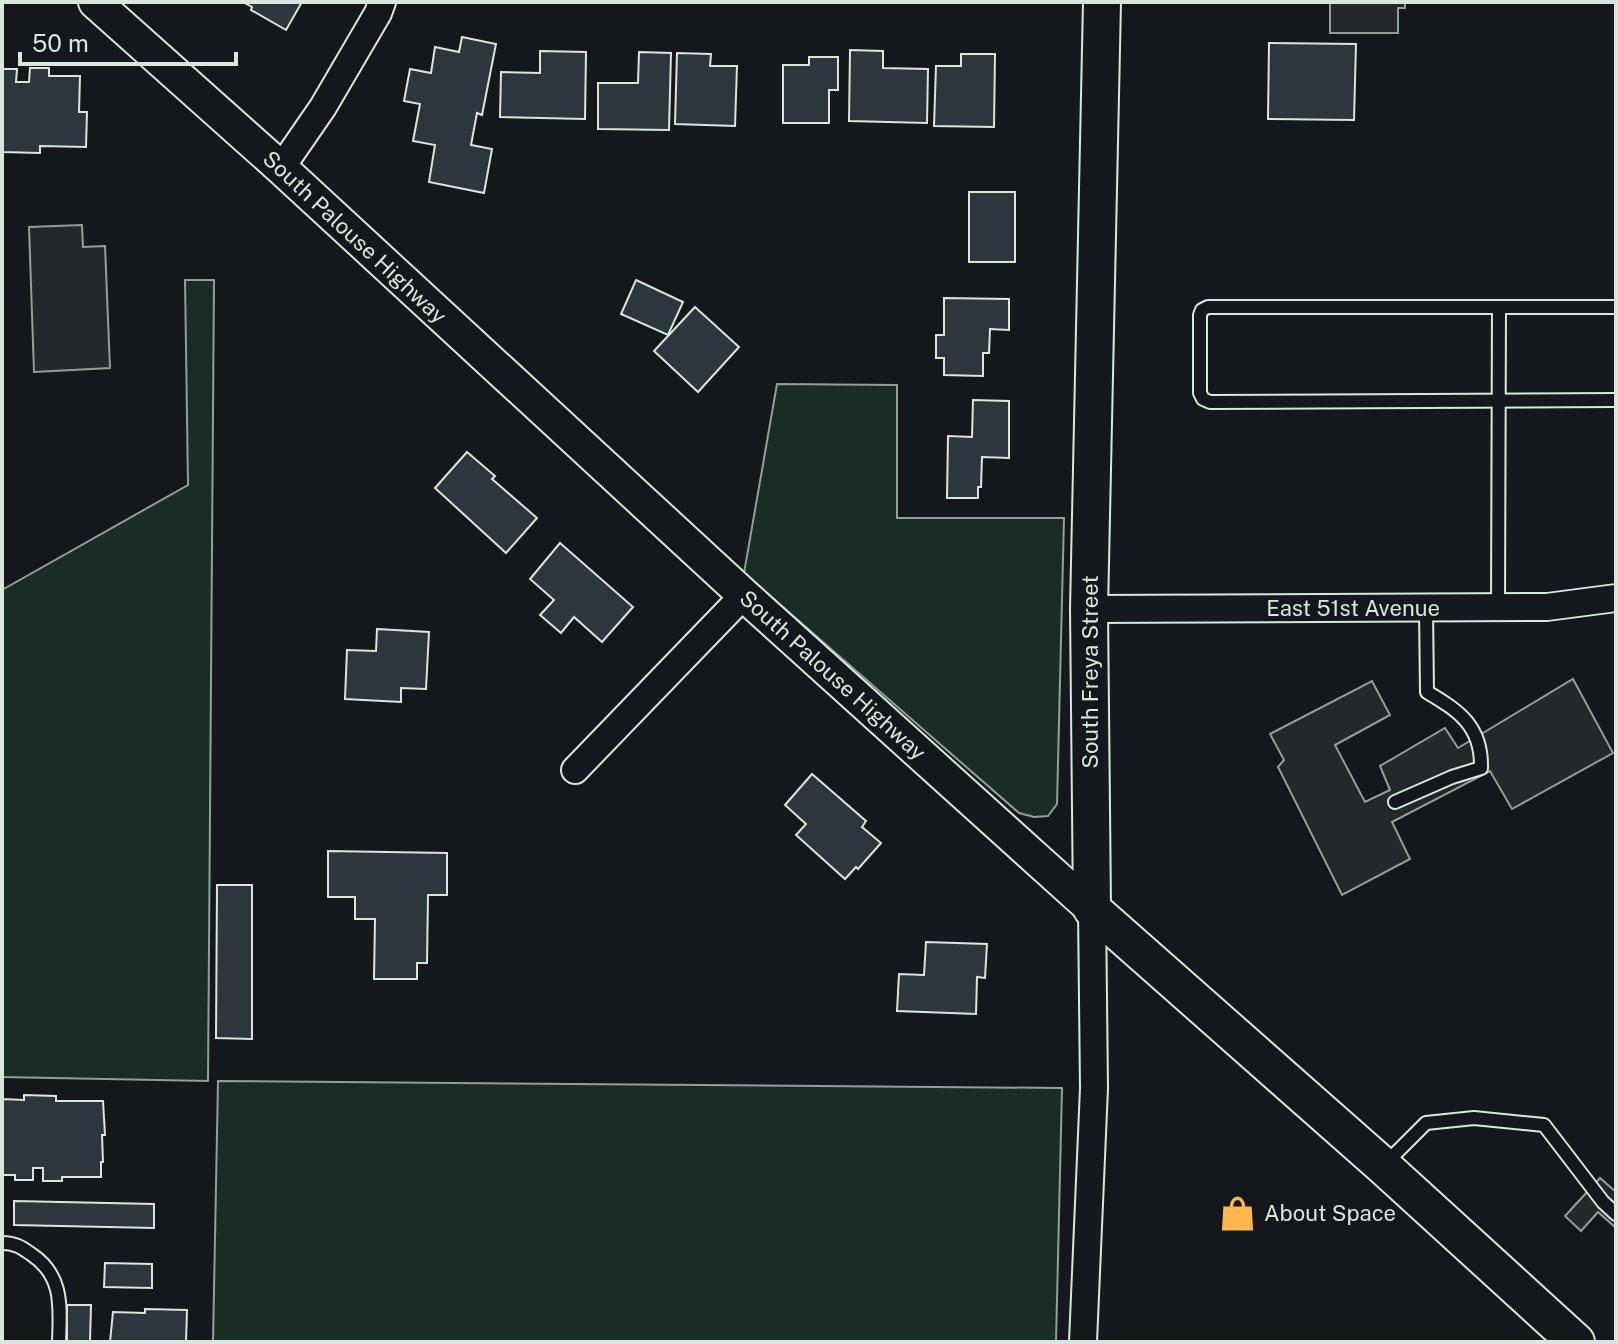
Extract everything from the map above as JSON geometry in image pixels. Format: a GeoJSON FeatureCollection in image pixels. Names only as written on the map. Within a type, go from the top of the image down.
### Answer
{"type":"FeatureCollection","features":[{"type":"Feature","properties":{"kind":"main road","name":"South Freya Street"},"geometry":{"type":"LineString","coordinates":[[1092,909],[1089,609],[1102,2]]}},
{"type":"Feature","properties":{"kind":"main road","name":"South Palouse Highway"},"geometry":{"type":"LineString","coordinates":[[1092,909],[1383,1166],[1576,1342]]}},
{"type":"Feature","properties":{"kind":"street","name":"South Palouse Highway"},"geometry":{"type":"LineString","coordinates":[[95,2],[1092,909]]}},
{"type":"Feature","properties":{"kind":"street"},"geometry":{"type":"LineString","coordinates":[[281,168],[323,107],[382,2]]}},
{"type":"Feature","properties":{"kind":"street"},"geometry":{"type":"LineString","coordinates":[[575,770],[744,595]]}},
{"type":"Feature","properties":{"kind":"street","name":"East 51st Avenue"},"geometry":{"type":"LineString","coordinates":[[1089,609],[1547,607],[1616,598]]}},
{"type":"Feature","properties":{"kind":"street","name":"South Freya Street"},"geometry":{"type":"LineString","coordinates":[[1083,1342],[1094,1088],[1092,909]]}},
{"type":"Feature","properties":{"kind":"lane"},"geometry":{"type":"LineString","coordinates":[[1616,307],[1208,307],[1200,315],[1200,393],[1203,399],[1210,402],[1616,400]]}},
{"type":"Feature","properties":{"kind":"lane"},"geometry":{"type":"LineString","coordinates":[[1498,607],[1499,307]]}},
{"type":"Feature","properties":{"kind":"lane"},"geometry":{"type":"LineString","coordinates":[[1395,802],[1481,768],[1482,755],[1471,724],[1455,709],[1427,692],[1426,608]]}},
{"type":"Feature","properties":{"kind":"lane"},"geometry":{"type":"LineString","coordinates":[[1383,1166],[1426,1123],[1474,1118],[1544,1125],[1603,1202],[1616,1214]]}},
{"type":"Feature","properties":{"kind":"lane"},"geometry":{"type":"LineString","coordinates":[[2,1243],[14,1243],[42,1261],[57,1283],[59,1342]]}},
{"type":"Feature","properties":{"kind":"green space"},"geometry":{"type":"Polygon","coordinates":[[[185,280],[214,280],[208,1081],[2,1077],[2,590],[188,485],[185,280]]]}},
{"type":"Feature","properties":{"kind":"green space"},"geometry":{"type":"Polygon","coordinates":[[[777,384],[897,385],[897,518],[1064,518],[1057,804],[1048,816],[1034,817],[1019,813],[744,573],[777,384]]]}},
{"type":"Feature","properties":{"kind":"green space"},"geometry":{"type":"Polygon","coordinates":[[[218,1081],[1062,1088],[1056,1342],[213,1342],[218,1081]]]}},
{"type":"Feature","properties":{"kind":"shaded area"},"geometry":{"type":"Polygon","coordinates":[[[1330,2],[1405,2],[1405,8],[1398,8],[1398,33],[1330,33],[1330,2]]]}},
{"type":"Feature","properties":{"kind":"shaded area"},"geometry":{"type":"Polygon","coordinates":[[[82,225],[83,247],[105,246],[110,368],[34,372],[29,227],[82,225]]]}},
{"type":"Feature","properties":{"kind":"shaded area"},"geometry":{"type":"Polygon","coordinates":[[[1573,679],[1613,753],[1512,809],[1490,771],[1392,822],[1410,859],[1342,895],[1278,767],[1284,760],[1270,734],[1372,681],[1390,715],[1335,745],[1365,802],[1390,790],[1380,766],[1445,728],[1458,748],[1573,679]]]}},
{"type":"Feature","properties":{"kind":"shaded area"},"geometry":{"type":"Polygon","coordinates":[[[1600,1178],[1616,1192],[1616,1228],[1598,1212],[1581,1231],[1565,1216],[1600,1178]]]}},
{"type":"Feature","properties":{"kind":"building"},"geometry":{"type":"Polygon","coordinates":[[[243,2],[302,2],[286,30],[243,2]]]}},
{"type":"Feature","properties":{"kind":"building"},"geometry":{"type":"Polygon","coordinates":[[[462,37],[496,44],[482,115],[477,113],[471,145],[492,149],[484,193],[429,182],[435,145],[413,141],[420,104],[404,101],[410,69],[431,73],[435,47],[459,52],[462,37]]]}},
{"type":"Feature","properties":{"kind":"building"},"geometry":{"type":"Polygon","coordinates":[[[1269,43],[1356,44],[1354,120],[1268,119],[1269,43]]]}},
{"type":"Feature","properties":{"kind":"building"},"geometry":{"type":"Polygon","coordinates":[[[850,50],[883,51],[883,68],[928,69],[927,123],[849,121],[850,50]]]}},
{"type":"Feature","properties":{"kind":"building"},"geometry":{"type":"Polygon","coordinates":[[[540,51],[586,52],[585,119],[500,117],[501,72],[540,73],[540,51]]]}},
{"type":"Feature","properties":{"kind":"building"},"geometry":{"type":"Polygon","coordinates":[[[639,52],[671,53],[669,130],[598,129],[598,83],[638,83],[639,52]]]}},
{"type":"Feature","properties":{"kind":"building"},"geometry":{"type":"Polygon","coordinates":[[[677,53],[711,54],[710,66],[737,66],[735,126],[675,124],[677,53]]]}},
{"type":"Feature","properties":{"kind":"building"},"geometry":{"type":"Polygon","coordinates":[[[961,54],[995,54],[994,127],[934,126],[936,66],[961,66],[961,54]]]}},
{"type":"Feature","properties":{"kind":"building"},"geometry":{"type":"Polygon","coordinates":[[[809,57],[838,57],[838,90],[829,90],[829,123],[783,123],[783,65],[809,65],[809,57]]]}},
{"type":"Feature","properties":{"kind":"building"},"geometry":{"type":"Polygon","coordinates":[[[30,68],[49,68],[49,76],[80,76],[79,112],[87,112],[86,147],[40,146],[40,153],[3,152],[2,69],[17,69],[16,82],[29,82],[30,68]]]}},
{"type":"Feature","properties":{"kind":"building"},"geometry":{"type":"Polygon","coordinates":[[[969,192],[1015,192],[1015,262],[969,262],[969,192]]]}},
{"type":"Feature","properties":{"kind":"building"},"geometry":{"type":"Polygon","coordinates":[[[636,280],[683,302],[668,335],[621,314],[636,280]]]}},
{"type":"Feature","properties":{"kind":"building"},"geometry":{"type":"Polygon","coordinates":[[[944,298],[1009,299],[1009,330],[990,329],[989,353],[983,353],[983,376],[944,375],[944,358],[936,358],[936,335],[944,335],[944,298]]]}},
{"type":"Feature","properties":{"kind":"building"},"geometry":{"type":"Polygon","coordinates":[[[695,307],[739,347],[698,392],[654,351],[695,307]]]}},
{"type":"Feature","properties":{"kind":"building"},"geometry":{"type":"Polygon","coordinates":[[[973,400],[1009,401],[1009,458],[982,457],[978,498],[947,498],[948,436],[972,437],[973,400]]]}},
{"type":"Feature","properties":{"kind":"building"},"geometry":{"type":"Polygon","coordinates":[[[467,452],[495,476],[492,479],[537,518],[506,553],[435,488],[467,452]]]}},
{"type":"Feature","properties":{"kind":"building"},"geometry":{"type":"Polygon","coordinates":[[[560,543],[633,607],[602,642],[574,617],[561,633],[540,615],[554,600],[530,579],[560,543]]]}},
{"type":"Feature","properties":{"kind":"building"},"geometry":{"type":"Polygon","coordinates":[[[377,629],[429,632],[426,689],[401,688],[401,702],[345,699],[347,650],[376,651],[377,629]]]}},
{"type":"Feature","properties":{"kind":"building"},"geometry":{"type":"Polygon","coordinates":[[[812,774],[866,821],[862,827],[881,843],[845,879],[796,835],[806,824],[785,805],[812,774]]]}},
{"type":"Feature","properties":{"kind":"building"},"geometry":{"type":"Polygon","coordinates":[[[328,851],[447,853],[447,895],[428,895],[427,963],[417,963],[417,979],[374,979],[375,919],[355,919],[355,897],[328,897],[328,851]]]}},
{"type":"Feature","properties":{"kind":"building"},"geometry":{"type":"Polygon","coordinates":[[[217,885],[252,885],[252,1039],[216,1038],[217,885]]]}},
{"type":"Feature","properties":{"kind":"building"},"geometry":{"type":"Polygon","coordinates":[[[926,942],[987,944],[985,978],[977,977],[976,1014],[897,1011],[899,974],[924,975],[926,942]]]}},
{"type":"Feature","properties":{"kind":"building"},"geometry":{"type":"Polygon","coordinates":[[[24,1095],[56,1096],[56,1101],[103,1101],[105,1135],[102,1135],[101,1177],[62,1177],[62,1181],[43,1181],[43,1168],[33,1168],[33,1180],[15,1180],[15,1175],[2,1175],[2,1099],[24,1100],[24,1095]]]}},
{"type":"Feature","properties":{"kind":"building"},"geometry":{"type":"Polygon","coordinates":[[[14,1201],[154,1204],[154,1228],[14,1225],[14,1201]]]}},
{"type":"Feature","properties":{"kind":"building"},"geometry":{"type":"Polygon","coordinates":[[[105,1263],[152,1264],[152,1288],[104,1287],[105,1263]]]}},
{"type":"Feature","properties":{"kind":"building"},"geometry":{"type":"Polygon","coordinates":[[[67,1305],[91,1305],[90,1342],[67,1342],[67,1305]]]}},
{"type":"Feature","properties":{"kind":"building"},"geometry":{"type":"Polygon","coordinates":[[[145,1309],[187,1310],[186,1342],[110,1342],[113,1312],[145,1313],[145,1309]]]}},
{"type":"Feature","properties":{"kind":"place","name":"About Space"},"geometry":{"type":"Point","coordinates":[1238,1213]}}]}
